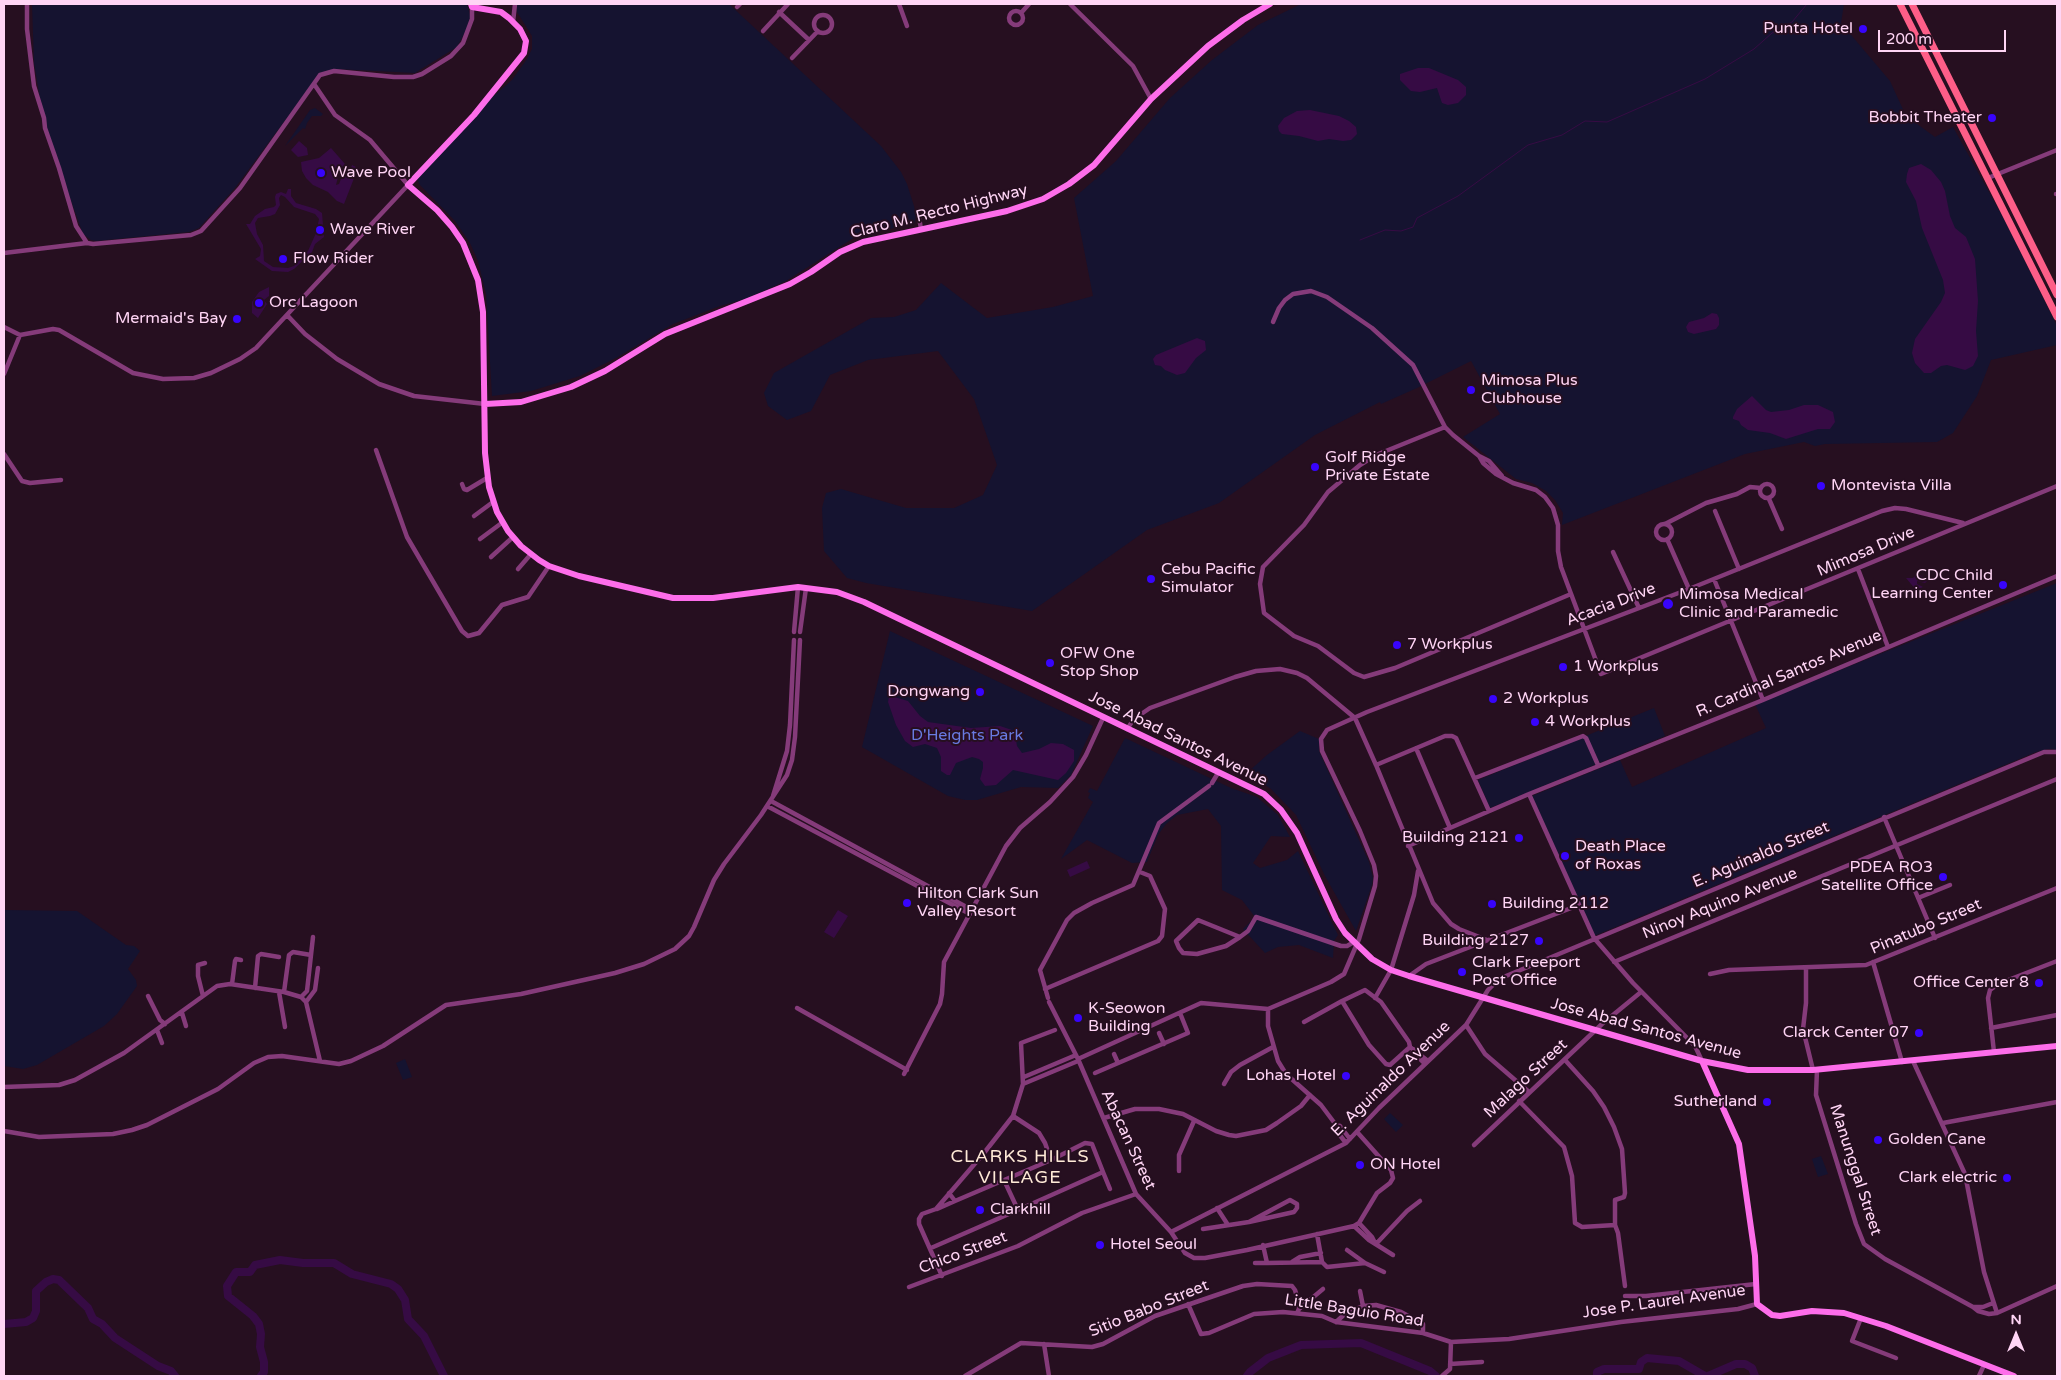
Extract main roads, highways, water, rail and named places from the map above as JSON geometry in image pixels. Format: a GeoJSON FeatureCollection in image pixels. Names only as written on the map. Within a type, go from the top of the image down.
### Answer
{"type":"FeatureCollection","features":[{"type":"Feature","properties":{"kind":"main road","name":"Claro M. Recto Highway"},"geometry":{"type":"LineString","coordinates":[[485,404],[520,402],[571,387],[605,371],[665,334],[790,284],[848,248],[863,242],[1007,211],[1049,196],[1094,165],[1151,99],[1215,40],[1270,4]]}},
{"type":"Feature","properties":{"kind":"main road"},"geometry":{"type":"LineString","coordinates":[[1900,4],[2057,317]]}},
{"type":"Feature","properties":{"kind":"main road"},"geometry":{"type":"LineString","coordinates":[[1912,4],[2057,295]]}},
{"type":"Feature","properties":{"kind":"main road","name":"Jose Abad Santos Avenue"},"geometry":{"type":"LineString","coordinates":[[471,5],[501,12],[513,22],[526,41],[524,52],[474,115],[408,185],[437,210],[452,227],[462,243],[478,280],[483,312],[487,478],[493,502],[513,538],[531,554],[549,566],[597,581],[686,599],[713,598],[798,587],[837,592],[864,602],[1264,794],[1290,820],[1336,919],[1355,944],[1372,959],[1391,970],[1409,976],[1702,1061],[1748,1070],[1815,1070],[2057,1046]]}},
{"type":"Feature","properties":{"kind":"main road","name":"Jose P. Laurel Avenue"},"geometry":{"type":"LineString","coordinates":[[1702,1061],[1739,1144],[1753,1234],[1757,1304],[1772,1315],[1824,1311],[1844,1313],[2014,1376]]}},
{"type":"Feature","properties":{"kind":"waterway"},"geometry":{"type":"LineString","coordinates":[[1360,240],[1385,230],[1401,231],[1413,227],[1417,218],[1458,196],[1528,145],[1562,135],[1585,121],[1607,122],[1705,79],[1754,49],[1772,33],[1792,22],[1807,4]]}},
{"type":"Feature","properties":{"kind":"waterway"},"geometry":{"type":"LineString","coordinates":[[261,1376],[264,1372],[264,1362],[260,1347],[261,1334],[259,1324],[253,1316],[228,1296],[227,1286],[236,1272],[250,1272],[255,1265],[280,1260],[303,1263],[334,1263],[352,1274],[391,1284],[398,1289],[405,1300],[408,1319],[424,1336],[444,1376]]}},
{"type":"Feature","properties":{"kind":"waterway"},"geometry":{"type":"LineString","coordinates":[[4,1324],[26,1322],[33,1318],[36,1311],[36,1291],[46,1282],[53,1279],[59,1280],[88,1308],[93,1319],[102,1324],[115,1338],[158,1366],[171,1371],[175,1376]]}},
{"type":"Feature","properties":{"kind":"waterway"},"geometry":{"type":"LineString","coordinates":[[1247,1376],[1268,1358],[1301,1345],[1361,1343],[1430,1371],[1436,1376]]}},
{"type":"Feature","properties":{"kind":"waterway"},"geometry":{"type":"LineString","coordinates":[[1597,1376],[1597,1372],[1604,1369],[1639,1369],[1641,1362],[1647,1358],[1679,1361],[1705,1376]]}},
{"type":"Feature","properties":{"kind":"waterway"},"geometry":{"type":"LineString","coordinates":[[1708,1376],[1736,1364],[1745,1364],[1752,1368],[1755,1376]]}},
{"type":"Feature","properties":{"kind":"place","name":"Punta Hotel"},"geometry":{"type":"Point","coordinates":[1863,29]}},
{"type":"Feature","properties":{"kind":"place","name":"Bobbit Theater"},"geometry":{"type":"Point","coordinates":[1992,118]}},
{"type":"Feature","properties":{"kind":"place","name":"Wave Pool"},"geometry":{"type":"Point","coordinates":[321,173]}},
{"type":"Feature","properties":{"kind":"place","name":"Wave River"},"geometry":{"type":"Point","coordinates":[320,230]}},
{"type":"Feature","properties":{"kind":"place","name":"Flow Rider"},"geometry":{"type":"Point","coordinates":[283,259]}},
{"type":"Feature","properties":{"kind":"place","name":"Orc Lagoon"},"geometry":{"type":"Point","coordinates":[259,303]}},
{"type":"Feature","properties":{"kind":"place","name":"Mermaid's Bay"},"geometry":{"type":"Point","coordinates":[237,319]}},
{"type":"Feature","properties":{"kind":"place","name":"Mimosa Plus Clubhouse"},"geometry":{"type":"Point","coordinates":[1471,390]}},
{"type":"Feature","properties":{"kind":"place","name":"Golf Ridge Private Estate"},"geometry":{"type":"Point","coordinates":[1315,467]}},
{"type":"Feature","properties":{"kind":"place","name":"Montevista Villa"},"geometry":{"type":"Point","coordinates":[1821,486]}},
{"type":"Feature","properties":{"kind":"place","name":"Cebu Pacific Simulator"},"geometry":{"type":"Point","coordinates":[1151,579]}},
{"type":"Feature","properties":{"kind":"place","name":"CDC Child Learning Center"},"geometry":{"type":"Point","coordinates":[2003,585]}},
{"type":"Feature","properties":{"kind":"place","name":"Mimosa Medical Clinic and Paramedic"},"geometry":{"type":"Point","coordinates":[1668,604]}},
{"type":"Feature","properties":{"kind":"place","name":"7 Workplus"},"geometry":{"type":"Point","coordinates":[1397,645]}},
{"type":"Feature","properties":{"kind":"place","name":"OFW One Stop Shop"},"geometry":{"type":"Point","coordinates":[1050,663]}},
{"type":"Feature","properties":{"kind":"place","name":"1 Workplus"},"geometry":{"type":"Point","coordinates":[1563,667]}},
{"type":"Feature","properties":{"kind":"place","name":"Dongwang"},"geometry":{"type":"Point","coordinates":[980,692]}},
{"type":"Feature","properties":{"kind":"place","name":"2 Workplus"},"geometry":{"type":"Point","coordinates":[1493,699]}},
{"type":"Feature","properties":{"kind":"place","name":"4 Workplus"},"geometry":{"type":"Point","coordinates":[1535,722]}},
{"type":"Feature","properties":{"kind":"place","name":"Building 2121"},"geometry":{"type":"Point","coordinates":[1519,838]}},
{"type":"Feature","properties":{"kind":"place","name":"Death Place of Roxas"},"geometry":{"type":"Point","coordinates":[1565,856]}},
{"type":"Feature","properties":{"kind":"place","name":"PDEA RO3 Satellite Office"},"geometry":{"type":"Point","coordinates":[1943,877]}},
{"type":"Feature","properties":{"kind":"place","name":"Hilton Clark Sun Valley Resort"},"geometry":{"type":"Point","coordinates":[907,903]}},
{"type":"Feature","properties":{"kind":"place","name":"Building 2112"},"geometry":{"type":"Point","coordinates":[1492,904]}},
{"type":"Feature","properties":{"kind":"place","name":"Building 2127"},"geometry":{"type":"Point","coordinates":[1539,941]}},
{"type":"Feature","properties":{"kind":"place","name":"Clark Freeport Post Office"},"geometry":{"type":"Point","coordinates":[1462,972]}},
{"type":"Feature","properties":{"kind":"place","name":"Office Center 8"},"geometry":{"type":"Point","coordinates":[2039,983]}},
{"type":"Feature","properties":{"kind":"place","name":"K-Seowon Building"},"geometry":{"type":"Point","coordinates":[1078,1018]}},
{"type":"Feature","properties":{"kind":"place","name":"Clarck Center 07"},"geometry":{"type":"Point","coordinates":[1919,1033]}},
{"type":"Feature","properties":{"kind":"place","name":"Lohas Hotel"},"geometry":{"type":"Point","coordinates":[1346,1076]}},
{"type":"Feature","properties":{"kind":"place","name":"Sutherland"},"geometry":{"type":"Point","coordinates":[1767,1102]}},
{"type":"Feature","properties":{"kind":"place","name":"Golden Cane"},"geometry":{"type":"Point","coordinates":[1878,1140]}},
{"type":"Feature","properties":{"kind":"place","name":"ON Hotel"},"geometry":{"type":"Point","coordinates":[1360,1165]}},
{"type":"Feature","properties":{"kind":"place","name":"Clark electric"},"geometry":{"type":"Point","coordinates":[2007,1178]}},
{"type":"Feature","properties":{"kind":"place","name":"Clarkhill"},"geometry":{"type":"Point","coordinates":[980,1210]}},
{"type":"Feature","properties":{"kind":"place","name":"Hotel Seoul"},"geometry":{"type":"Point","coordinates":[1100,1245]}},
{"type":"Feature","properties":{"kind":"district","name":"CLARKS HILLS VILLAGE"},"geometry":{"type":"Point","coordinates":[1020,1167]}},
{"type":"Feature","properties":{"kind":"park label","name":"D'Heights Park"},"geometry":{"type":"Point","coordinates":[967,736]}}]}
